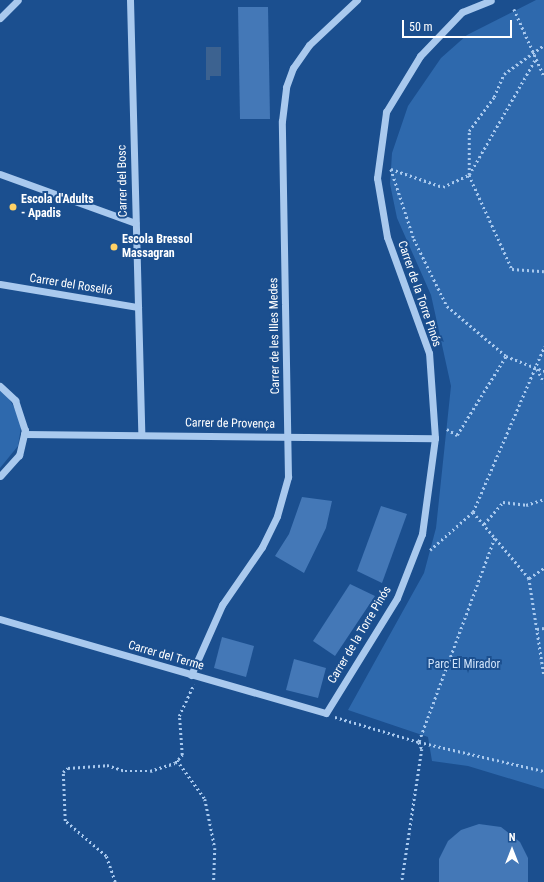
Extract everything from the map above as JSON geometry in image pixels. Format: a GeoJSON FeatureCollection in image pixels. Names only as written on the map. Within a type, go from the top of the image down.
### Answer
{"type":"FeatureCollection","features":[{"type":"Feature","properties":{"kind":"street"},"geometry":{"type":"LineString","coordinates":[[0,18],[18,0]]}},
{"type":"Feature","properties":{"kind":"street","name":"Carrer del Bosc"},"geometry":{"type":"LineString","coordinates":[[130,0],[141,434]]}},
{"type":"Feature","properties":{"kind":"street","name":"Carrer de les Illes Medes"},"geometry":{"type":"LineString","coordinates":[[194,676],[222,605],[262,547],[278,516],[288,477],[282,120],[286,87],[293,68],[309,45],[357,0]]}},
{"type":"Feature","properties":{"kind":"street","name":"Carrer de la Torre Pinós"},"geometry":{"type":"LineString","coordinates":[[326,713],[397,598],[422,534],[435,438],[429,353],[387,237],[376,178],[386,112],[420,56],[462,12],[491,0]]}},
{"type":"Feature","properties":{"kind":"street"},"geometry":{"type":"LineString","coordinates":[[0,174],[135,223]]}},
{"type":"Feature","properties":{"kind":"street","name":"Carrer del Roselló"},"geometry":{"type":"LineString","coordinates":[[0,284],[138,307]]}},
{"type":"Feature","properties":{"kind":"street"},"geometry":{"type":"LineString","coordinates":[[0,386],[16,400],[23,418],[24,434],[19,455],[0,476]]}},
{"type":"Feature","properties":{"kind":"street","name":"Carrer de Provença"},"geometry":{"type":"LineString","coordinates":[[24,434],[435,438]]}},
{"type":"Feature","properties":{"kind":"street","name":"Carrer del Terme"},"geometry":{"type":"LineString","coordinates":[[0,619],[326,713]]}},
{"type":"Feature","properties":{"kind":"path"},"geometry":{"type":"LineString","coordinates":[[514,10],[544,76]]}},
{"type":"Feature","properties":{"kind":"path"},"geometry":{"type":"LineString","coordinates":[[544,45],[504,74],[494,97],[469,130],[469,175],[512,269],[544,271]]}},
{"type":"Feature","properties":{"kind":"path"},"geometry":{"type":"LineString","coordinates":[[536,58],[469,175],[443,187],[391,169],[414,239],[447,306],[506,356],[544,372]]}},
{"type":"Feature","properties":{"kind":"path"},"geometry":{"type":"LineString","coordinates":[[430,550],[473,512],[537,368],[544,347]]}},
{"type":"Feature","properties":{"kind":"path"},"geometry":{"type":"LineString","coordinates":[[447,429],[457,435],[506,356]]}},
{"type":"Feature","properties":{"kind":"path"},"geometry":{"type":"LineString","coordinates":[[537,368],[544,382]]}},
{"type":"Feature","properties":{"kind":"path"},"geometry":{"type":"LineString","coordinates":[[484,524],[503,502],[526,505],[544,499]]}},
{"type":"Feature","properties":{"kind":"path"},"geometry":{"type":"LineString","coordinates":[[473,512],[529,578],[544,675]]}},
{"type":"Feature","properties":{"kind":"path"},"geometry":{"type":"LineString","coordinates":[[402,882],[422,749],[419,742],[496,538]]}},
{"type":"Feature","properties":{"kind":"path"},"geometry":{"type":"LineString","coordinates":[[529,578],[544,568]]}},
{"type":"Feature","properties":{"kind":"path"},"geometry":{"type":"LineString","coordinates":[[537,629],[544,628]]}},
{"type":"Feature","properties":{"kind":"path"},"geometry":{"type":"LineString","coordinates":[[177,760],[183,737],[179,716],[194,676]]}},
{"type":"Feature","properties":{"kind":"path"},"geometry":{"type":"LineString","coordinates":[[326,713],[419,742],[544,771]]}},
{"type":"Feature","properties":{"kind":"path"},"geometry":{"type":"LineString","coordinates":[[115,882],[106,856],[65,821],[63,772],[68,768],[107,765],[125,771],[150,771],[177,760]]}},
{"type":"Feature","properties":{"kind":"path"},"geometry":{"type":"LineString","coordinates":[[177,760],[205,799],[215,848],[214,882]]}},
{"type":"Feature","properties":{"kind":"green space","name":"Parc El Mirador"},"geometry":{"type":"Polygon","coordinates":[[[536,0],[544,0],[544,789],[468,766],[432,761],[428,737],[348,710],[424,573],[436,528],[451,386],[431,295],[397,218],[390,184],[392,153],[408,106],[441,58],[467,35],[536,0]]]}},
{"type":"Feature","properties":{"kind":"green space"},"geometry":{"type":"Polygon","coordinates":[[[0,383],[22,421],[18,446],[0,468],[0,383]]]}},
{"type":"Feature","properties":{"kind":"shaded area"},"geometry":{"type":"Polygon","coordinates":[[[206,47],[221,47],[221,76],[210,76],[210,80],[206,80],[206,47]]]}},
{"type":"Feature","properties":{"kind":"building"},"geometry":{"type":"Polygon","coordinates":[[[238,7],[268,7],[270,119],[240,119],[238,7]]]}},
{"type":"Feature","properties":{"kind":"building"},"geometry":{"type":"Polygon","coordinates":[[[302,497],[332,501],[326,528],[304,573],[275,556],[289,534],[302,497]]]}},
{"type":"Feature","properties":{"kind":"building"},"geometry":{"type":"Polygon","coordinates":[[[381,506],[407,514],[382,583],[357,571],[381,506]]]}},
{"type":"Feature","properties":{"kind":"building"},"geometry":{"type":"Polygon","coordinates":[[[350,584],[375,596],[335,656],[313,641],[350,584]]]}},
{"type":"Feature","properties":{"kind":"building"},"geometry":{"type":"Polygon","coordinates":[[[222,637],[254,646],[246,677],[214,668],[222,637]]]}},
{"type":"Feature","properties":{"kind":"building"},"geometry":{"type":"Polygon","coordinates":[[[294,659],[326,668],[318,698],[286,690],[294,659]]]}},
{"type":"Feature","properties":{"kind":"building"},"geometry":{"type":"Polygon","coordinates":[[[479,824],[501,827],[520,842],[528,858],[528,882],[439,882],[439,859],[448,841],[461,830],[479,824]]]}},
{"type":"Feature","properties":{"kind":"place","name":"Escola d'Adults - Apadis"},"geometry":{"type":"Point","coordinates":[13,207]}},
{"type":"Feature","properties":{"kind":"place","name":"Escola Bressol Massagran"},"geometry":{"type":"Point","coordinates":[114,247]}}]}
